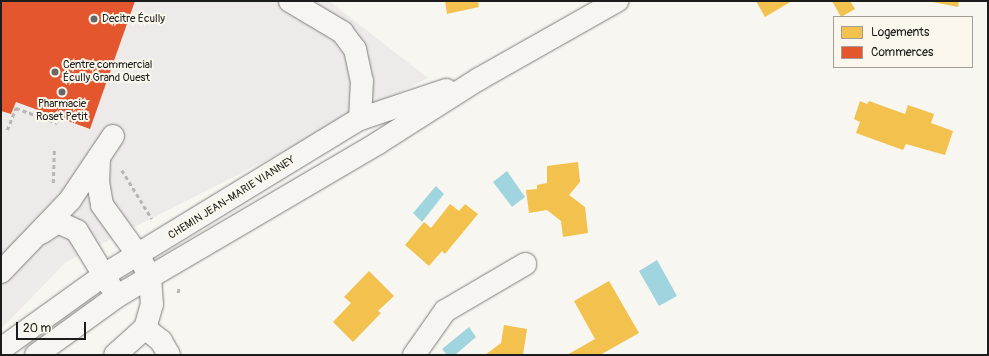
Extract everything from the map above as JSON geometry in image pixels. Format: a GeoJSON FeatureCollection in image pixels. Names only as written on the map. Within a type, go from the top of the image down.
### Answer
{"type":"FeatureCollection","features":[{"type":"Feature","properties":{"kind":"street"},"geometry":{"type":"LineString","coordinates":[[290,1],[342,32],[355,49],[362,81],[360,119]]}},
{"type":"Feature","properties":{"kind":"street","name":"CHEMIN JEAN-MARIE VIANNEY"},"geometry":{"type":"LineString","coordinates":[[36,355],[116,297],[378,143],[479,79],[617,1]]}},
{"type":"Feature","properties":{"kind":"street","name":"CHEMIN JEAN-MARIE VIANNEY"},"geometry":{"type":"LineString","coordinates":[[1,349],[104,276],[360,119],[479,79]]}},
{"type":"Feature","properties":{"kind":"street"},"geometry":{"type":"LineString","coordinates":[[1,272],[34,238],[61,195],[99,157],[113,136]]}},
{"type":"Feature","properties":{"kind":"street"},"geometry":{"type":"LineString","coordinates":[[99,157],[98,182],[102,205],[138,255],[150,277],[152,304],[145,328],[115,355]]}},
{"type":"Feature","properties":{"kind":"street"},"geometry":{"type":"LineString","coordinates":[[61,195],[87,199],[102,205]]}},
{"type":"Feature","properties":{"kind":"street"},"geometry":{"type":"LineString","coordinates":[[34,238],[58,222],[65,223],[77,231],[116,297]]}},
{"type":"Feature","properties":{"kind":"street"},"geometry":{"type":"LineString","coordinates":[[414,355],[445,311],[526,264]]}},
{"type":"Feature","properties":{"kind":"street"},"geometry":{"type":"LineString","coordinates":[[145,328],[161,341],[169,355]]}},
{"type":"Feature","properties":{"kind":"path"},"geometry":{"type":"LineString","coordinates":[[7,130],[16,108],[57,123]]}},
{"type":"Feature","properties":{"kind":"path"},"geometry":{"type":"LineString","coordinates":[[54,148],[61,195]]}},
{"type":"Feature","properties":{"kind":"path"},"geometry":{"type":"LineString","coordinates":[[119,165],[153,220]]}},
{"type":"Feature","properties":{"kind":"shaded area"},"geometry":{"type":"Polygon","coordinates":[[[1,1],[329,1],[428,78],[66,262],[1,329],[1,1]]]}},
{"type":"Feature","properties":{"kind":"water"},"geometry":{"type":"Polygon","coordinates":[[[507,171],[525,197],[512,207],[493,182],[507,171]]]}},
{"type":"Feature","properties":{"kind":"water"},"geometry":{"type":"Polygon","coordinates":[[[436,186],[444,194],[422,222],[413,213],[436,186]]]}},
{"type":"Feature","properties":{"kind":"water"},"geometry":{"type":"Polygon","coordinates":[[[657,260],[677,296],[659,306],[639,271],[657,260]]]}},
{"type":"Feature","properties":{"kind":"water"},"geometry":{"type":"Polygon","coordinates":[[[469,327],[476,337],[455,355],[447,355],[442,349],[469,327]]]}},
{"type":"Feature","properties":{"kind":"building: Logements"},"geometry":{"type":"Polygon","coordinates":[[[445,1],[478,1],[479,7],[447,14],[445,1]]]}},
{"type":"Feature","properties":{"kind":"building: Logements"},"geometry":{"type":"Polygon","coordinates":[[[756,1],[792,1],[765,17],[756,1]]]}},
{"type":"Feature","properties":{"kind":"building: Logements"},"geometry":{"type":"Polygon","coordinates":[[[832,1],[850,1],[855,9],[840,16],[832,1]]]}},
{"type":"Feature","properties":{"kind":"building: Logements"},"geometry":{"type":"Polygon","coordinates":[[[928,1],[959,1],[958,7],[928,1]]]}},
{"type":"Feature","properties":{"kind":"building: Logements"},"geometry":{"type":"Polygon","coordinates":[[[860,101],[867,104],[869,101],[905,114],[908,105],[934,114],[931,123],[953,131],[945,155],[906,144],[903,150],[856,133],[860,122],[854,119],[860,101]]]}},
{"type":"Feature","properties":{"kind":"building: Logements"},"geometry":{"type":"Polygon","coordinates":[[[578,162],[580,182],[569,195],[585,207],[588,233],[563,237],[561,221],[547,210],[529,213],[526,190],[537,189],[537,185],[547,183],[547,166],[578,162]]]}},
{"type":"Feature","properties":{"kind":"building: Logements"},"geometry":{"type":"Polygon","coordinates":[[[450,204],[459,211],[465,204],[478,214],[445,254],[442,251],[429,266],[405,245],[424,222],[431,228],[450,204]]]}},
{"type":"Feature","properties":{"kind":"building: Logements"},"geometry":{"type":"Polygon","coordinates":[[[369,271],[394,296],[378,311],[381,313],[353,342],[333,322],[351,303],[344,297],[369,271]]]}},
{"type":"Feature","properties":{"kind":"building: Logements"},"geometry":{"type":"Polygon","coordinates":[[[609,281],[639,333],[600,355],[567,355],[595,339],[574,301],[609,281]]]}},
{"type":"Feature","properties":{"kind":"building: Logements"},"geometry":{"type":"Polygon","coordinates":[[[504,325],[527,329],[523,355],[485,355],[501,343],[504,325]]]}},
{"type":"Feature","properties":{"kind":"building: Commerces","name":"Centre commercial Écully Grand Ouest"},"geometry":{"type":"Polygon","coordinates":[[[1,1],[135,1],[90,129],[16,102],[11,114],[1,111],[1,1]]]}},
{"type":"Feature","properties":{"kind":"place","name":"Decitre Écully"},"geometry":{"type":"Point","coordinates":[94,19]}},
{"type":"Feature","properties":{"kind":"place","name":"Centre commercial Écully Grand Ouest"},"geometry":{"type":"Point","coordinates":[55,72]}},
{"type":"Feature","properties":{"kind":"place","name":"Pharmacie Roset Petit"},"geometry":{"type":"Point","coordinates":[62,92]}}]}
